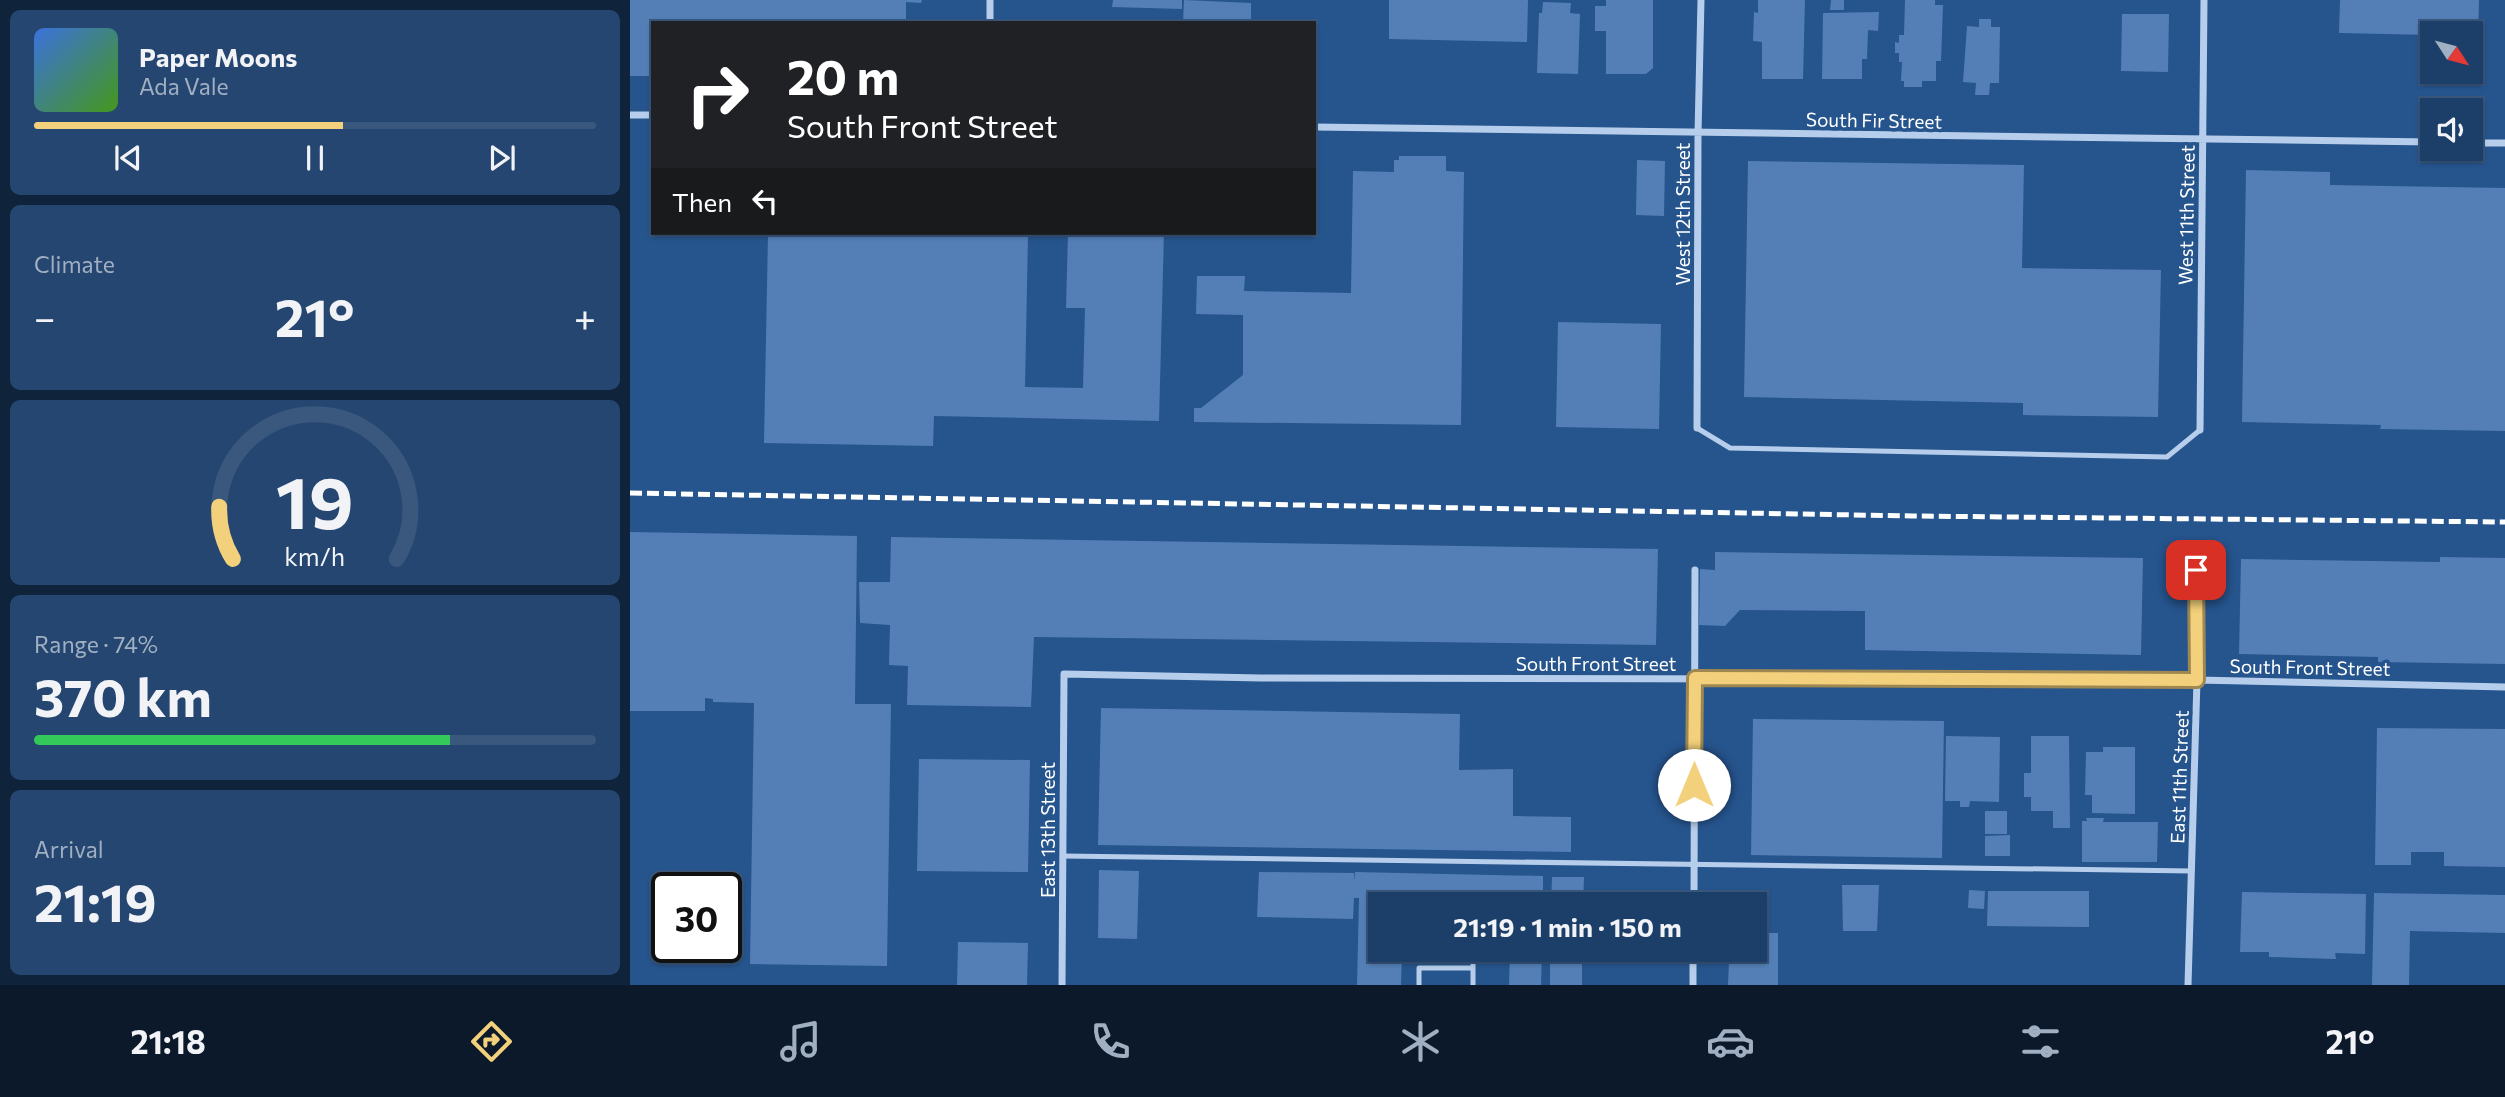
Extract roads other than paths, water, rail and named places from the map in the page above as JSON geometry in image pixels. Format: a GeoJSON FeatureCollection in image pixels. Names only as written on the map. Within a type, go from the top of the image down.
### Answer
{"type":"FeatureCollection","features":[{"type":"Feature","properties":{"kind":"street"},"geometry":{"type":"LineString","coordinates":[[990,0],[990,21]]}},
{"type":"Feature","properties":{"kind":"street","name":"West 12th Street"},"geometry":{"type":"LineString","coordinates":[[1697,428],[1701,0]]}},
{"type":"Feature","properties":{"kind":"street","name":"West 11th Street"},"geometry":{"type":"LineString","coordinates":[[2200,430],[2204,0]]}},
{"type":"Feature","properties":{"kind":"street"},"geometry":{"type":"LineString","coordinates":[[630,115],[651,115]]}},
{"type":"Feature","properties":{"kind":"street","name":"South Fir Street"},"geometry":{"type":"LineString","coordinates":[[1316,127],[2420,142]]}},
{"type":"Feature","properties":{"kind":"street"},"geometry":{"type":"LineString","coordinates":[[2483,142],[2505,143]]}},
{"type":"Feature","properties":{"kind":"street"},"geometry":{"type":"LineString","coordinates":[[1694,892],[1695,570]]}},
{"type":"Feature","properties":{"kind":"street","name":"East 11th Street"},"geometry":{"type":"LineString","coordinates":[[2188,985],[2197,680],[2196,570]]}},
{"type":"Feature","properties":{"kind":"street","name":"South Front Street"},"geometry":{"type":"LineString","coordinates":[[1064,674],[1261,678],[2197,680],[2505,687]]}},
{"type":"Feature","properties":{"kind":"street","name":"East 13th Street"},"geometry":{"type":"LineString","coordinates":[[1062,985],[1064,674]]}},
{"type":"Feature","properties":{"kind":"street"},"geometry":{"type":"LineString","coordinates":[[1693,962],[1693,985]]}},
{"type":"Feature","properties":{"kind":"lane"},"geometry":{"type":"LineString","coordinates":[[1697,428],[1730,448],[2167,457],[2200,430]]}},
{"type":"Feature","properties":{"kind":"lane"},"geometry":{"type":"LineString","coordinates":[[1063,856],[2192,871]]}},
{"type":"Feature","properties":{"kind":"lane"},"geometry":{"type":"LineString","coordinates":[[1473,962],[1473,985]]}},
{"type":"Feature","properties":{"kind":"lane"},"geometry":{"type":"LineString","coordinates":[[1419,985],[1419,968],[1473,968]]}},
{"type":"Feature","properties":{"kind":"railway"},"geometry":{"type":"LineString","coordinates":[[630,493],[1912,516],[2505,522]]}}]}
